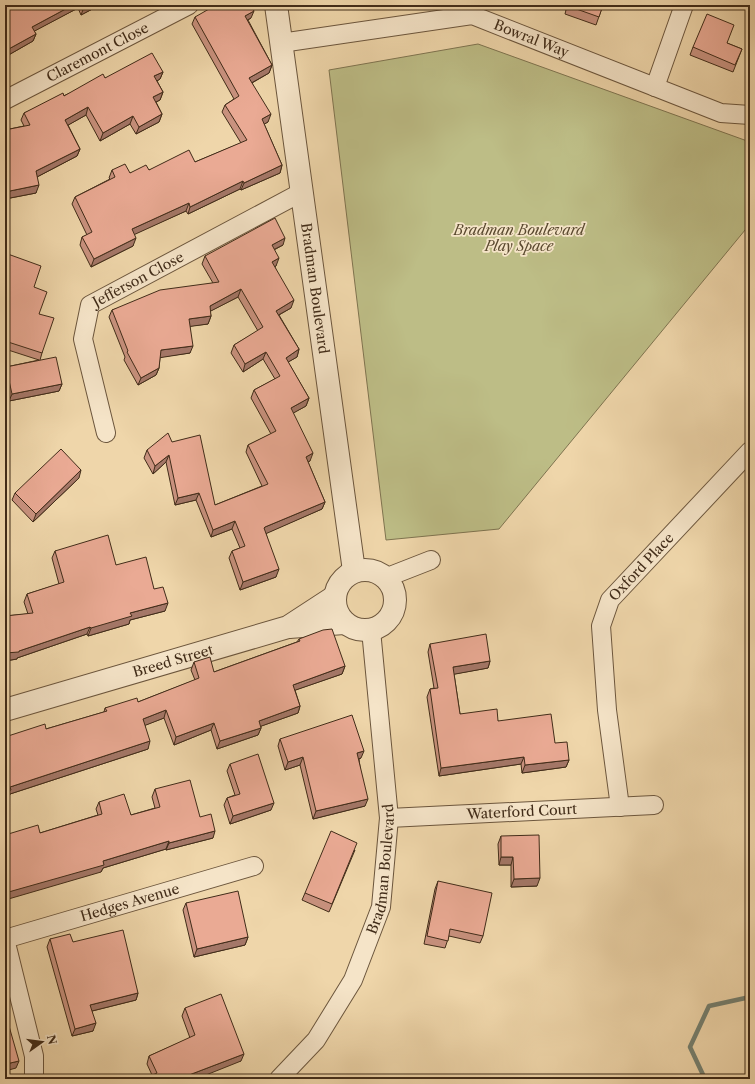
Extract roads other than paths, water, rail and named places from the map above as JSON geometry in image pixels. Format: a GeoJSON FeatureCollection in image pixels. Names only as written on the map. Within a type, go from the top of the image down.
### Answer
{"type":"FeatureCollection","features":[{"type":"Feature","properties":{"kind":"street","name":"Claremont Close"},"geometry":{"type":"LineString","coordinates":[[5,100],[189,5]]}},
{"type":"Feature","properties":{"kind":"street","name":"Bradman Boulevard"},"geometry":{"type":"LineString","coordinates":[[276,5],[354,571]]}},
{"type":"Feature","properties":{"kind":"street"},"geometry":{"type":"LineString","coordinates":[[655,87],[684,5]]}},
{"type":"Feature","properties":{"kind":"street","name":"Bowral Way"},"geometry":{"type":"LineString","coordinates":[[281,43],[472,15],[721,112],[750,116]]}},
{"type":"Feature","properties":{"kind":"street","name":"Jefferson Close"},"geometry":{"type":"LineString","coordinates":[[106,433],[83,339],[90,305],[302,192]]}},
{"type":"Feature","properties":{"kind":"street","name":"Oxford Place"},"geometry":{"type":"LineString","coordinates":[[620,807],[606,710],[601,626],[610,600],[750,451]]}},
{"type":"Feature","properties":{"kind":"street"},"geometry":{"type":"LineString","coordinates":[[385,578],[431,560]]}},
{"type":"Feature","properties":{"kind":"street"},"geometry":{"type":"LineString","coordinates":[[370,570],[378,573],[391,585],[394,593],[395,602],[389,619],[383,625],[371,630],[361,631],[344,623],[338,615],[335,606],[334,597],[336,588],[347,575],[354,571],[370,570]]}},
{"type":"Feature","properties":{"kind":"street","name":"Breed Street"},"geometry":{"type":"LineString","coordinates":[[5,710],[288,627],[334,597]]}},
{"type":"Feature","properties":{"kind":"street"},"geometry":{"type":"LineString","coordinates":[[288,627],[344,623]]}},
{"type":"Feature","properties":{"kind":"street","name":"Bradman Boulevard"},"geometry":{"type":"LineString","coordinates":[[279,1079],[316,1040],[353,980],[381,907],[389,818],[371,630]]}},
{"type":"Feature","properties":{"kind":"street","name":"Waterford Court"},"geometry":{"type":"LineString","coordinates":[[389,818],[654,805]]}},
{"type":"Feature","properties":{"kind":"street","name":"Hedges Avenue"},"geometry":{"type":"LineString","coordinates":[[5,939],[254,866]]}},
{"type":"Feature","properties":{"kind":"street"},"geometry":{"type":"LineString","coordinates":[[5,939],[34,1056],[34,1079]]}},
{"type":"Feature","properties":{"kind":"waterway"},"geometry":{"type":"LineString","coordinates":[[705,1079],[690,1047],[709,1006],[750,997]]}},
{"type":"Feature","properties":{"kind":"park label","name":"Bradman Boulevard Play Space"},"geometry":{"type":"Point","coordinates":[519,238]}}]}
